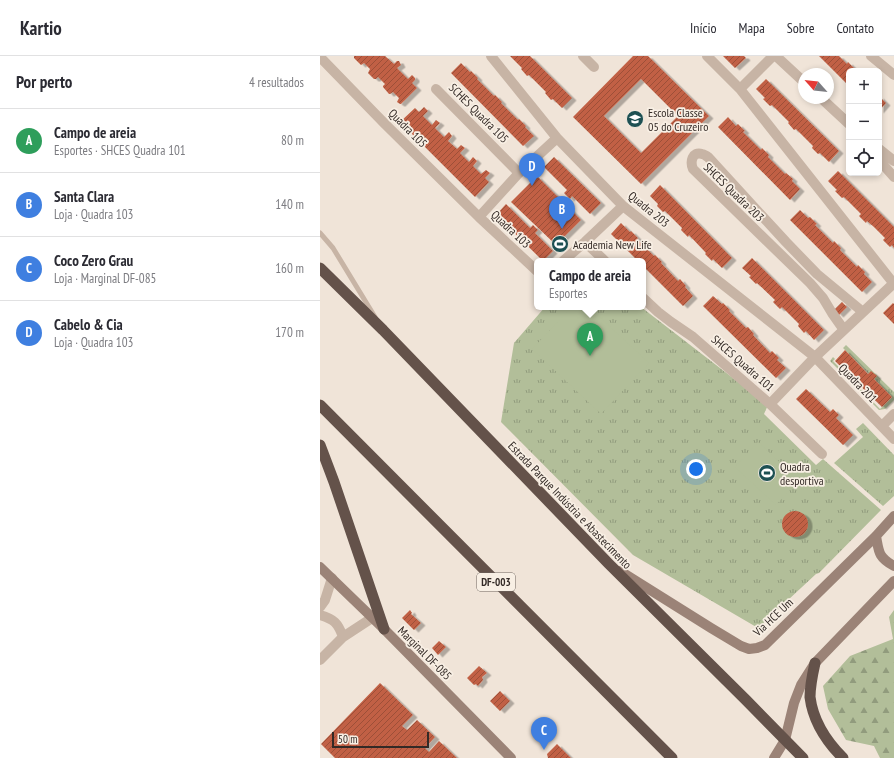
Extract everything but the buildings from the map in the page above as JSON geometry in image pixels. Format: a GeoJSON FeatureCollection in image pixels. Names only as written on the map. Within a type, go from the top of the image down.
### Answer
{"type":"FeatureCollection","features":[{"type":"Feature","properties":{"kind":"highway","name":"Estrada Parque Indústria e Abastecimento"},"geometry":{"type":"LineString","coordinates":[[320,268],[383,330],[609,564],[803,758]]}},
{"type":"Feature","properties":{"kind":"highway","name":"DF-003"},"geometry":{"type":"LineString","coordinates":[[320,405],[672,758]]}},
{"type":"Feature","properties":{"kind":"highway"},"geometry":{"type":"LineString","coordinates":[[320,445],[384,629]]}},
{"type":"Feature","properties":{"kind":"highway"},"geometry":{"type":"LineString","coordinates":[[815,663],[810,695],[814,714],[821,732],[843,758]]}},
{"type":"Feature","properties":{"kind":"main road","name":"Via HCE Um"},"geometry":{"type":"LineString","coordinates":[[609,564],[741,646],[749,649],[757,648],[765,645],[876,536],[894,516]]}},
{"type":"Feature","properties":{"kind":"main road"},"geometry":{"type":"LineString","coordinates":[[876,536],[879,552],[883,558],[894,566]]}},
{"type":"Feature","properties":{"kind":"main road","name":"Marginal DF-085"},"geometry":{"type":"LineString","coordinates":[[320,567],[384,629],[510,758]]}},
{"type":"Feature","properties":{"kind":"main road"},"geometry":{"type":"LineString","coordinates":[[774,758],[785,740],[794,703],[801,685],[815,663],[894,581]]}},
{"type":"Feature","properties":{"kind":"street","name":"Quadra 203"},"geometry":{"type":"LineString","coordinates":[[491,56],[557,138],[623,206],[815,357]]}},
{"type":"Feature","properties":{"kind":"street"},"geometry":{"type":"LineString","coordinates":[[583,56],[594,67]]}},
{"type":"Feature","properties":{"kind":"street"},"geometry":{"type":"LineString","coordinates":[[708,56],[740,89],[894,284],[815,357],[770,404]]}},
{"type":"Feature","properties":{"kind":"street"},"geometry":{"type":"LineString","coordinates":[[740,89],[773,56]]}},
{"type":"Feature","properties":{"kind":"street"},"geometry":{"type":"LineString","coordinates":[[776,56],[798,76]]}},
{"type":"Feature","properties":{"kind":"street"},"geometry":{"type":"LineString","coordinates":[[871,56],[894,75]]}},
{"type":"Feature","properties":{"kind":"street","name":"Quadra 105"},"geometry":{"type":"LineString","coordinates":[[320,57],[479,217]]}},
{"type":"Feature","properties":{"kind":"street","name":"SCHES Quadra 105"},"geometry":{"type":"LineString","coordinates":[[436,89],[519,173]]}},
{"type":"Feature","properties":{"kind":"street"},"geometry":{"type":"LineString","coordinates":[[827,104],[846,121]]}},
{"type":"Feature","properties":{"kind":"street","name":"Quadra 103"},"geometry":{"type":"LineString","coordinates":[[534,268],[479,217],[519,173],[557,138]]}},
{"type":"Feature","properties":{"kind":"street"},"geometry":{"type":"LineString","coordinates":[[882,151],[894,161]]}},
{"type":"Feature","properties":{"kind":"street","name":"SHCES Quadra 203"},"geometry":{"type":"LineString","coordinates":[[844,330],[823,298],[810,283],[693,169],[691,164],[692,157],[697,154],[702,154],[708,157],[817,274],[864,312]]}},
{"type":"Feature","properties":{"kind":"street"},"geometry":{"type":"LineString","coordinates":[[882,163],[894,177]]}},
{"type":"Feature","properties":{"kind":"street"},"geometry":{"type":"LineString","coordinates":[[566,258],[623,206]]}},
{"type":"Feature","properties":{"kind":"street"},"geometry":{"type":"LineString","coordinates":[[585,242],[602,258]]}},
{"type":"Feature","properties":{"kind":"street"},"geometry":{"type":"LineString","coordinates":[[810,283],[817,274]]}},
{"type":"Feature","properties":{"kind":"street","name":"SHCES Quadra 101"},"geometry":{"type":"LineString","coordinates":[[646,301],[658,312],[693,337],[770,404],[822,454]]}},
{"type":"Feature","properties":{"kind":"street","name":"Quadra 201"},"geometry":{"type":"LineString","coordinates":[[815,357],[894,439]]}},
{"type":"Feature","properties":{"kind":"street"},"geometry":{"type":"LineString","coordinates":[[882,426],[894,414]]}},
{"type":"Feature","properties":{"kind":"street"},"geometry":{"type":"LineString","coordinates":[[320,607],[325,600],[332,578]]}},
{"type":"Feature","properties":{"kind":"street"},"geometry":{"type":"LineString","coordinates":[[320,615],[333,620],[340,627],[343,637]]}},
{"type":"Feature","properties":{"kind":"street"},"geometry":{"type":"LineString","coordinates":[[320,660],[343,637],[372,618]]}},
{"type":"Feature","properties":{"kind":"lane"},"geometry":{"type":"LineString","coordinates":[[320,233],[333,248],[383,330]]}},
{"type":"Feature","properties":{"kind":"green space"},"geometry":{"type":"Polygon","coordinates":[[[542,310],[645,310],[768,405],[764,414],[816,465],[823,459],[881,510],[819,573],[816,574],[758,628],[633,555],[501,422],[514,343],[542,310]]]}},
{"type":"Feature","properties":{"kind":"green space"},"geometry":{"type":"Polygon","coordinates":[[[569,310],[592,310],[649,363],[601,414],[532,349],[569,310]]]}},
{"type":"Feature","properties":{"kind":"green space"},"geometry":{"type":"Polygon","coordinates":[[[846,345],[894,392],[894,400],[885,409],[879,410],[830,361],[833,357],[835,359],[833,361],[880,409],[892,397],[843,348],[846,345]]]}},
{"type":"Feature","properties":{"kind":"green space"},"geometry":{"type":"Polygon","coordinates":[[[863,423],[894,455],[894,496],[883,506],[834,463],[863,437],[856,429],[863,423]]]}},
{"type":"Feature","properties":{"kind":"green space","name":"Quadra desportiva"},"geometry":{"type":"Polygon","coordinates":[[[758,442],[799,480],[776,505],[735,467],[758,442]]]}},
{"type":"Feature","properties":{"kind":"green space"},"geometry":{"type":"Polygon","coordinates":[[[894,610],[894,758],[880,758],[874,746],[846,740],[828,709],[823,686],[850,656],[893,639],[889,617],[894,610]]]}},
{"type":"Feature","properties":{"kind":"place","name":"Escola Classe 05 do Cruzeiro"},"geometry":{"type":"Point","coordinates":[635,119]}},
{"type":"Feature","properties":{"kind":"place","name":"Cabelo & Cia"},"geometry":{"type":"Point","coordinates":[532,186]}},
{"type":"Feature","properties":{"kind":"place","name":"Santa Clara"},"geometry":{"type":"Point","coordinates":[562,229]}},
{"type":"Feature","properties":{"kind":"place","name":"Academia New Life"},"geometry":{"type":"Point","coordinates":[560,244]}},
{"type":"Feature","properties":{"kind":"place","name":"Campo de areia"},"geometry":{"type":"Point","coordinates":[590,356]}},
{"type":"Feature","properties":{"kind":"place","name":"Quadra desportiva"},"geometry":{"type":"Point","coordinates":[767,473]}},
{"type":"Feature","properties":{"kind":"place","name":"Coco Zero Grau"},"geometry":{"type":"Point","coordinates":[544,750]}}]}
